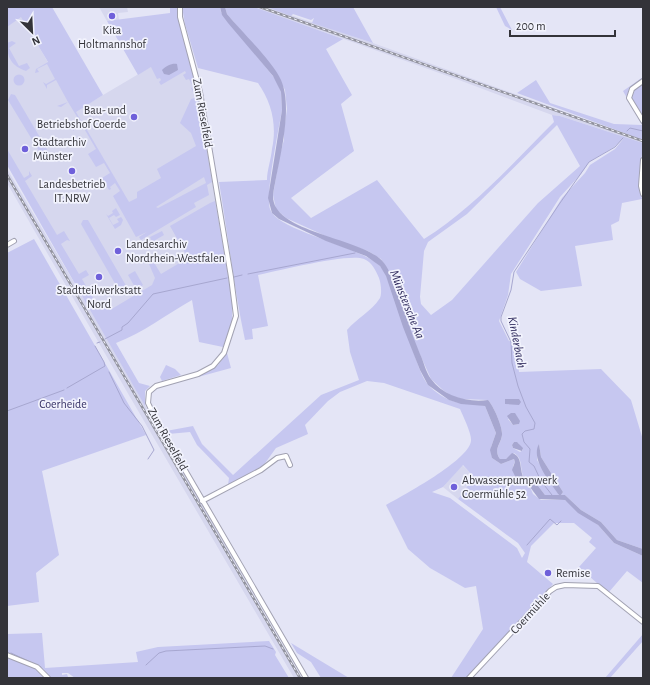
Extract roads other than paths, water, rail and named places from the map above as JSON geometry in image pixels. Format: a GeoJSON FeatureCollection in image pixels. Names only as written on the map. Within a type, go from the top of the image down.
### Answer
{"type":"FeatureCollection","features":[{"type":"Feature","properties":{"kind":"street","name":"Zum Rieselfeld"},"geometry":{"type":"LineString","coordinates":[[180,7],[180,17],[200,92],[232,277],[236,316],[224,353],[213,366],[198,374],[156,386],[149,392],[147,398],[157,422],[306,678]]}},
{"type":"Feature","properties":{"kind":"street"},"geometry":{"type":"LineString","coordinates":[[643,81],[632,88],[629,98],[643,121]]}},
{"type":"Feature","properties":{"kind":"street"},"geometry":{"type":"LineString","coordinates":[[643,160],[641,186],[643,194]]}},
{"type":"Feature","properties":{"kind":"street"},"geometry":{"type":"LineString","coordinates":[[7,245],[14,241]]}},
{"type":"Feature","properties":{"kind":"street"},"geometry":{"type":"LineString","coordinates":[[202,501],[261,470],[276,458],[286,456],[290,465]]}},
{"type":"Feature","properties":{"kind":"street","name":"Coermühle"},"geometry":{"type":"LineString","coordinates":[[469,678],[550,590],[559,586],[598,586],[643,622]]}},
{"type":"Feature","properties":{"kind":"street"},"geometry":{"type":"LineString","coordinates":[[7,655],[37,667],[48,678]]}},
{"type":"Feature","properties":{"kind":"waterway","name":"Kinderbach"},"geometry":{"type":"LineString","coordinates":[[627,131],[630,128],[643,131]]}},
{"type":"Feature","properties":{"kind":"waterway","name":"Kinderbach"},"geometry":{"type":"LineString","coordinates":[[552,495],[541,481],[534,466],[529,462],[530,449],[524,442],[522,434],[525,431],[534,429],[535,423],[526,407],[518,386],[512,363],[511,342],[501,321],[501,317],[511,290],[514,272],[560,203],[589,162],[615,147],[623,138]]}},
{"type":"Feature","properties":{"kind":"waterway"},"geometry":{"type":"LineString","coordinates":[[248,274],[355,253]]}},
{"type":"Feature","properties":{"kind":"waterway"},"geometry":{"type":"LineString","coordinates":[[234,277],[242,275]]}},
{"type":"Feature","properties":{"kind":"waterway"},"geometry":{"type":"LineString","coordinates":[[105,339],[122,330],[122,327],[128,323],[153,294],[227,278]]}},
{"type":"Feature","properties":{"kind":"waterway"},"geometry":{"type":"LineString","coordinates":[[67,388],[105,366],[95,346]]}},
{"type":"Feature","properties":{"kind":"waterway"},"geometry":{"type":"LineString","coordinates":[[109,372],[124,403],[142,426],[154,450],[148,459]]}},
{"type":"Feature","properties":{"kind":"waterway"},"geometry":{"type":"LineString","coordinates":[[7,411],[64,390]]}},
{"type":"Feature","properties":{"kind":"waterway"},"geometry":{"type":"LineString","coordinates":[[527,545],[550,519],[557,525],[561,521]]}},
{"type":"Feature","properties":{"kind":"waterway"},"geometry":{"type":"LineString","coordinates":[[146,665],[159,653],[166,651],[265,646],[273,649]]}},
{"type":"Feature","properties":{"kind":"waterway"},"geometry":{"type":"LineString","coordinates":[[11,653],[41,667]]}},
{"type":"Feature","properties":{"kind":"railway"},"geometry":{"type":"LineString","coordinates":[[260,7],[643,141]]}},
{"type":"Feature","properties":{"kind":"railway"},"geometry":{"type":"LineString","coordinates":[[7,175],[300,678]]}},
{"type":"Feature","properties":{"kind":"place","name":"Kita Holtmannshof"},"geometry":{"type":"Point","coordinates":[112,16]}},
{"type":"Feature","properties":{"kind":"place","name":"Bau- und Betriebshof Coerde"},"geometry":{"type":"Point","coordinates":[134,117]}},
{"type":"Feature","properties":{"kind":"place","name":"Stadtarchiv Münster"},"geometry":{"type":"Point","coordinates":[25,149]}},
{"type":"Feature","properties":{"kind":"place","name":"Landesbetrieb IT.NRW"},"geometry":{"type":"Point","coordinates":[72,171]}},
{"type":"Feature","properties":{"kind":"place","name":"Landesarchiv Nordrhein-Westfalen"},"geometry":{"type":"Point","coordinates":[118,251]}},
{"type":"Feature","properties":{"kind":"place","name":"Stadtteilwerkstatt Nord"},"geometry":{"type":"Point","coordinates":[99,277]}},
{"type":"Feature","properties":{"kind":"place","name":"Abwasserpumpwerk Coermühle 52"},"geometry":{"type":"Point","coordinates":[454,487]}},
{"type":"Feature","properties":{"kind":"place","name":"Remise"},"geometry":{"type":"Point","coordinates":[548,573]}},
{"type":"Feature","properties":{"kind":"water label","name":"Münstersche Aa"},"geometry":{"type":"Point","coordinates":[408,304]}},
{"type":"Feature","properties":{"kind":"park label","name":"Coerheide"},"geometry":{"type":"Point","coordinates":[63,404]}}]}
